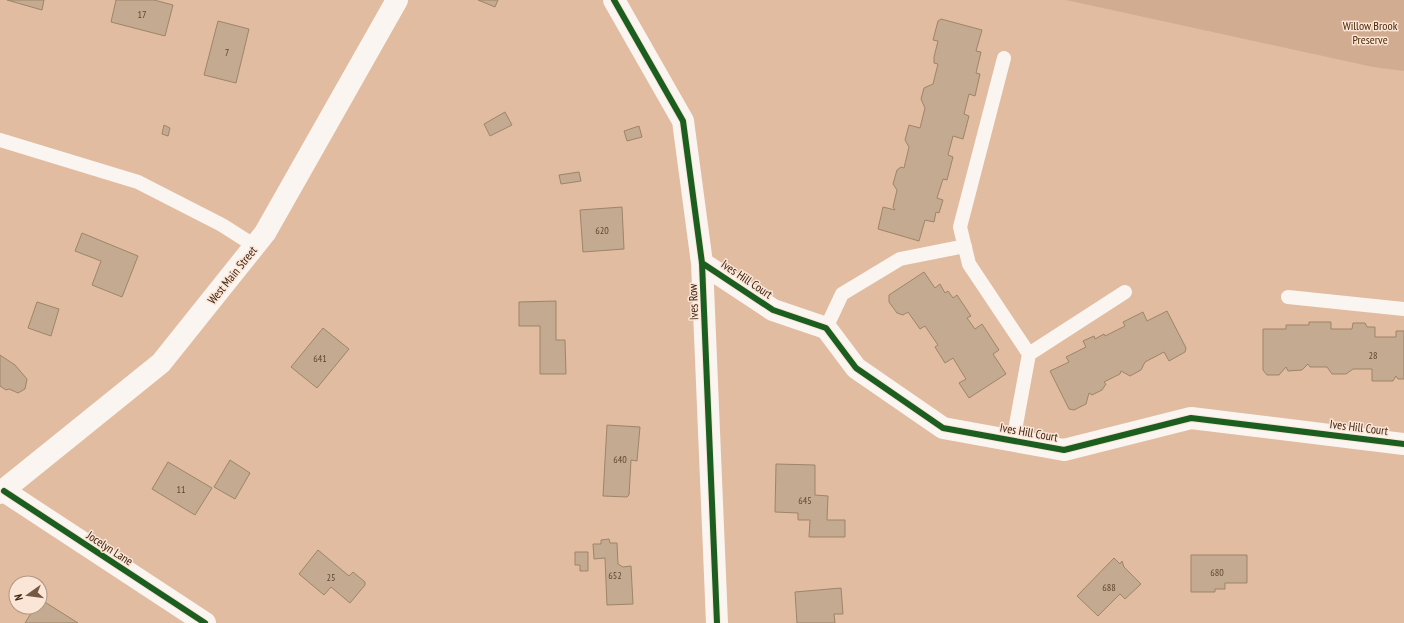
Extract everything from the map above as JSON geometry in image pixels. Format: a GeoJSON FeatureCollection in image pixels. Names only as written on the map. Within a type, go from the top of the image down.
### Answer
{"type":"FeatureCollection","features":[{"type":"Feature","properties":{"kind":"street","name":"West Main Street"},"geometry":{"type":"LineString","coordinates":[[2,492],[161,363],[255,246],[265,233],[397,0]]}},
{"type":"Feature","properties":{"kind":"street","name":"Ives Row"},"geometry":{"type":"LineString","coordinates":[[614,0],[683,121],[702,263],[717,623]]}},
{"type":"Feature","properties":{"kind":"street","name":"Ives Hill Court"},"geometry":{"type":"LineString","coordinates":[[702,263],[773,310],[826,328],[856,368],[943,428],[1064,450],[1191,418],[1404,444]]}},
{"type":"Feature","properties":{"kind":"street","name":"Jocelyn Lane"},"geometry":{"type":"LineString","coordinates":[[2,492],[205,623]]}},
{"type":"Feature","properties":{"kind":"lane"},"geometry":{"type":"LineString","coordinates":[[1004,58],[960,227],[969,264],[1029,354],[1013,441]]}},
{"type":"Feature","properties":{"kind":"lane"},"geometry":{"type":"LineString","coordinates":[[0,140],[138,182],[222,225],[255,246]]}},
{"type":"Feature","properties":{"kind":"lane"},"geometry":{"type":"LineString","coordinates":[[826,328],[842,294],[900,259],[964,246]]}},
{"type":"Feature","properties":{"kind":"lane"},"geometry":{"type":"LineString","coordinates":[[1029,354],[1125,292]]}},
{"type":"Feature","properties":{"kind":"lane"},"geometry":{"type":"LineString","coordinates":[[1288,297],[1404,309]]}},
{"type":"Feature","properties":{"kind":"green space","name":"Willow Brook Preserve"},"geometry":{"type":"Polygon","coordinates":[[[1066,0],[1404,0],[1404,71],[1373,67],[1066,0]]]}},
{"type":"Feature","properties":{"kind":"building"},"geometry":{"type":"Polygon","coordinates":[[[7,0],[44,0],[42,10],[7,0]]]}},
{"type":"Feature","properties":{"kind":"building"},"geometry":{"type":"Polygon","coordinates":[[[116,0],[154,0],[173,5],[165,36],[111,22],[116,0]]]}},
{"type":"Feature","properties":{"kind":"building"},"geometry":{"type":"Polygon","coordinates":[[[478,0],[498,0],[495,7],[478,0]]]}},
{"type":"Feature","properties":{"kind":"building"},"geometry":{"type":"Polygon","coordinates":[[[941,19],[982,30],[976,51],[981,52],[976,73],[980,74],[975,96],[969,94],[964,114],[969,116],[963,139],[953,136],[948,155],[953,157],[947,180],[943,179],[937,198],[943,200],[939,213],[936,212],[934,222],[925,220],[919,241],[878,229],[883,207],[895,210],[893,207],[897,190],[893,184],[897,170],[901,167],[904,168],[909,147],[905,140],[909,125],[920,128],[925,108],[921,99],[924,88],[933,84],[938,64],[934,63],[934,57],[938,41],[933,40],[938,21],[941,19]]]}},
{"type":"Feature","properties":{"kind":"building"},"geometry":{"type":"Polygon","coordinates":[[[218,21],[249,29],[236,83],[204,75],[218,21]]]}},
{"type":"Feature","properties":{"kind":"building"},"geometry":{"type":"Polygon","coordinates":[[[505,112],[512,125],[490,136],[484,124],[505,112]]]}},
{"type":"Feature","properties":{"kind":"building"},"geometry":{"type":"Polygon","coordinates":[[[164,125],[170,128],[168,136],[162,134],[164,125]]]}},
{"type":"Feature","properties":{"kind":"building"},"geometry":{"type":"Polygon","coordinates":[[[639,126],[642,137],[627,141],[624,131],[639,126]]]}},
{"type":"Feature","properties":{"kind":"building"},"geometry":{"type":"Polygon","coordinates":[[[579,172],[581,181],[561,184],[559,175],[579,172]]]}},
{"type":"Feature","properties":{"kind":"building"},"geometry":{"type":"Polygon","coordinates":[[[622,207],[624,249],[583,252],[580,210],[622,207]]]}},
{"type":"Feature","properties":{"kind":"building"},"geometry":{"type":"Polygon","coordinates":[[[82,233],[138,256],[122,297],[92,285],[101,261],[75,251],[82,233]]]}},
{"type":"Feature","properties":{"kind":"building"},"geometry":{"type":"Polygon","coordinates":[[[924,272],[935,288],[940,284],[945,293],[948,291],[953,298],[957,295],[971,316],[967,318],[975,329],[982,324],[999,350],[993,354],[1006,374],[969,398],[959,383],[966,379],[953,358],[945,363],[935,347],[938,345],[925,326],[920,329],[908,312],[903,315],[897,313],[889,302],[889,295],[924,272]]]}},
{"type":"Feature","properties":{"kind":"building"},"geometry":{"type":"Polygon","coordinates":[[[556,301],[556,340],[565,340],[566,374],[540,374],[540,326],[519,326],[519,302],[556,301]]]}},
{"type":"Feature","properties":{"kind":"building"},"geometry":{"type":"Polygon","coordinates":[[[37,302],[59,309],[51,336],[28,328],[37,302]]]}},
{"type":"Feature","properties":{"kind":"building"},"geometry":{"type":"Polygon","coordinates":[[[1167,311],[1186,348],[1185,352],[1169,361],[1164,352],[1145,362],[1141,370],[1130,376],[1121,371],[1120,374],[1104,382],[1106,384],[1102,390],[1092,395],[1089,393],[1086,404],[1074,410],[1069,409],[1050,371],[1069,362],[1066,357],[1086,347],[1083,341],[1094,336],[1095,339],[1104,334],[1105,336],[1125,326],[1123,322],[1143,312],[1147,321],[1167,311]]]}},
{"type":"Feature","properties":{"kind":"building"},"geometry":{"type":"Polygon","coordinates":[[[1309,322],[1331,322],[1331,329],[1352,329],[1353,323],[1365,323],[1367,327],[1375,327],[1375,337],[1396,337],[1396,331],[1404,331],[1404,379],[1398,379],[1396,376],[1393,381],[1372,381],[1372,369],[1353,369],[1346,374],[1332,374],[1327,367],[1310,367],[1308,364],[1302,370],[1288,371],[1286,367],[1279,375],[1267,375],[1263,370],[1263,329],[1286,329],[1286,325],[1309,325],[1309,322]]]}},
{"type":"Feature","properties":{"kind":"building"},"geometry":{"type":"Polygon","coordinates":[[[323,328],[349,349],[317,388],[291,367],[323,328]]]}},
{"type":"Feature","properties":{"kind":"building"},"geometry":{"type":"Polygon","coordinates":[[[0,355],[15,365],[27,379],[25,389],[18,393],[9,389],[6,390],[0,386],[0,355]]]}},
{"type":"Feature","properties":{"kind":"building"},"geometry":{"type":"Polygon","coordinates":[[[607,425],[640,427],[637,461],[631,460],[629,495],[627,497],[603,496],[607,425]]]}},
{"type":"Feature","properties":{"kind":"building"},"geometry":{"type":"Polygon","coordinates":[[[230,460],[250,473],[235,499],[214,487],[230,460]]]}},
{"type":"Feature","properties":{"kind":"building"},"geometry":{"type":"Polygon","coordinates":[[[168,462],[212,488],[195,515],[152,489],[168,462]]]}},
{"type":"Feature","properties":{"kind":"building"},"geometry":{"type":"Polygon","coordinates":[[[776,464],[815,465],[815,495],[828,496],[827,520],[845,520],[845,537],[809,537],[810,520],[798,520],[798,513],[775,512],[776,464]]]}},
{"type":"Feature","properties":{"kind":"building"},"geometry":{"type":"Polygon","coordinates":[[[609,539],[610,543],[617,543],[618,564],[623,567],[631,566],[633,604],[607,605],[605,558],[594,559],[593,544],[601,544],[601,540],[609,539]]]}},
{"type":"Feature","properties":{"kind":"building"},"geometry":{"type":"Polygon","coordinates":[[[318,550],[349,576],[353,572],[365,582],[365,585],[350,603],[331,587],[324,595],[299,574],[318,550]]]}},
{"type":"Feature","properties":{"kind":"building"},"geometry":{"type":"Polygon","coordinates":[[[575,552],[588,552],[588,571],[580,571],[580,565],[575,565],[575,552]]]}},
{"type":"Feature","properties":{"kind":"building"},"geometry":{"type":"Polygon","coordinates":[[[1191,555],[1247,555],[1247,583],[1225,583],[1225,589],[1215,589],[1215,592],[1191,592],[1191,555]]]}},
{"type":"Feature","properties":{"kind":"building"},"geometry":{"type":"Polygon","coordinates":[[[1114,558],[1120,564],[1122,561],[1124,567],[1141,584],[1125,599],[1120,594],[1098,616],[1077,596],[1114,558]]]}},
{"type":"Feature","properties":{"kind":"building"},"geometry":{"type":"Polygon","coordinates":[[[841,588],[843,614],[834,614],[835,623],[797,623],[795,592],[841,588]]]}},
{"type":"Feature","properties":{"kind":"building"},"geometry":{"type":"Polygon","coordinates":[[[48,604],[78,623],[25,623],[30,615],[48,615],[48,604]]]}},
{"type":"Feature","properties":{"kind":"cycle path"},"geometry":{"type":"LineString","coordinates":[[614,0],[683,121],[702,263],[717,623]]}},
{"type":"Feature","properties":{"kind":"cycle path"},"geometry":{"type":"LineString","coordinates":[[702,263],[773,310],[826,328],[856,368],[943,428],[1064,450],[1191,418],[1404,444]]}},
{"type":"Feature","properties":{"kind":"cycle path"},"geometry":{"type":"LineString","coordinates":[[4,491],[205,623]]}}]}
